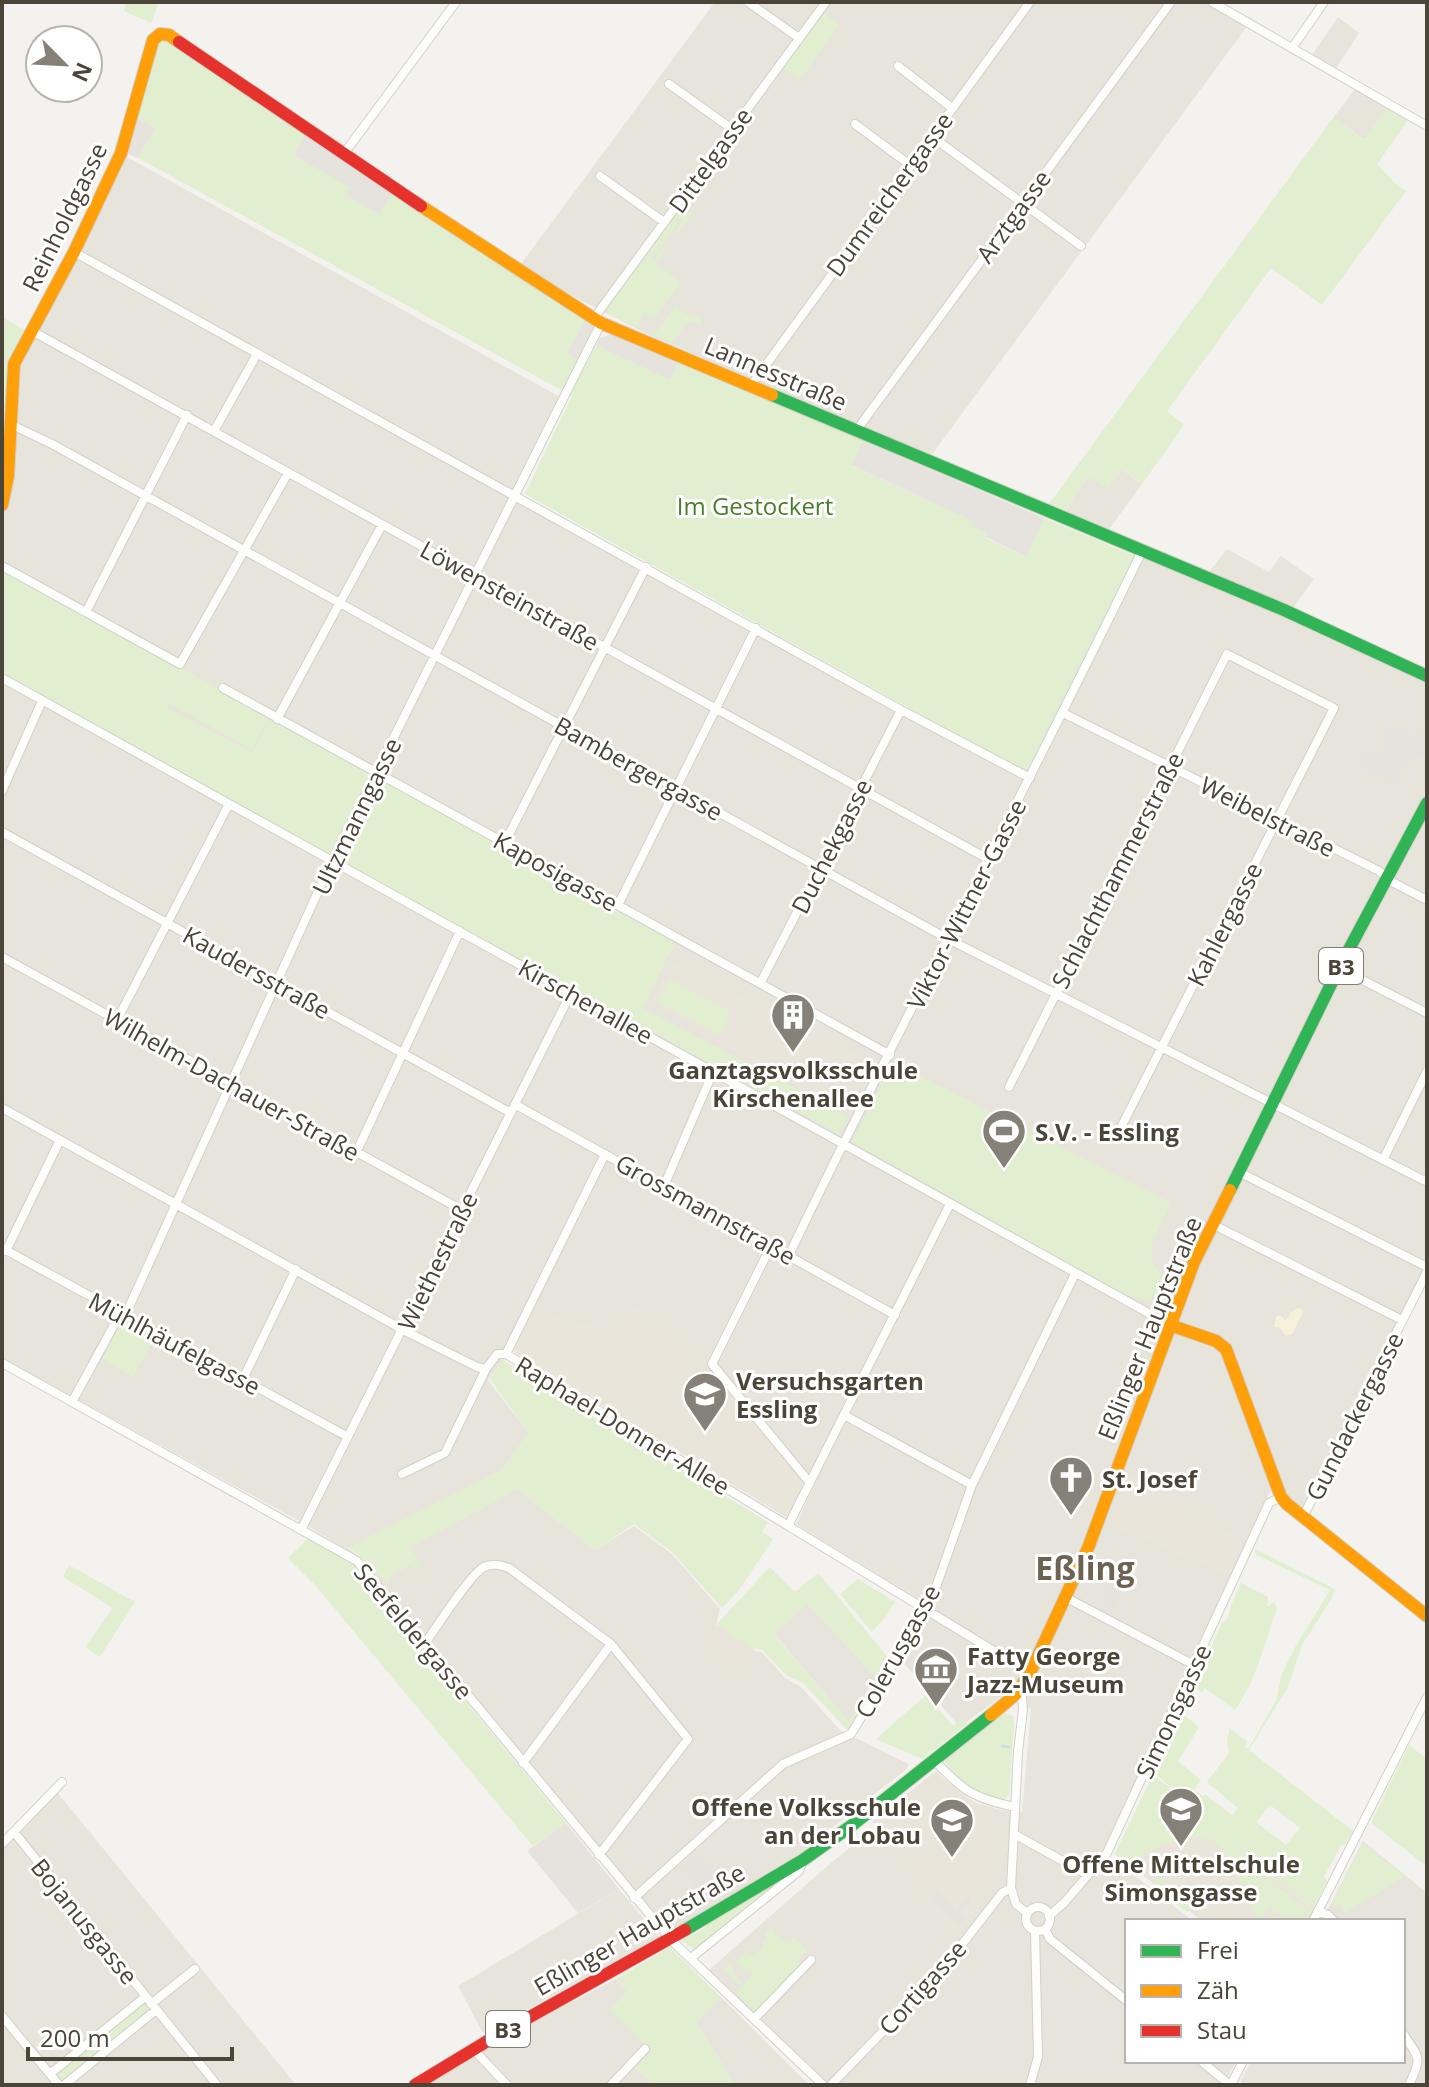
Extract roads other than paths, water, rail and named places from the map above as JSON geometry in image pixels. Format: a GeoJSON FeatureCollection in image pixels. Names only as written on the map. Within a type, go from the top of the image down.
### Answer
{"type":"FeatureCollection","features":[{"type":"Feature","properties":{"kind":"street"},"geometry":{"type":"LineString","coordinates":[[343,155],[456,2]]}},
{"type":"Feature","properties":{"kind":"street"},"geometry":{"type":"LineString","coordinates":[[748,2],[799,38]]}},
{"type":"Feature","properties":{"kind":"street","name":"Dittelgasse"},"geometry":{"type":"LineString","coordinates":[[597,320],[664,222],[826,2]]}},
{"type":"Feature","properties":{"kind":"street","name":"Dumreichergasse"},"geometry":{"type":"LineString","coordinates":[[750,387],[1030,2]]}},
{"type":"Feature","properties":{"kind":"street","name":"Arztgasse"},"geometry":{"type":"LineString","coordinates":[[856,431],[1171,2]]}},
{"type":"Feature","properties":{"kind":"street"},"geometry":{"type":"LineString","coordinates":[[1212,2],[1427,126]]}},
{"type":"Feature","properties":{"kind":"street"},"geometry":{"type":"LineString","coordinates":[[1292,48],[1324,2]]}},
{"type":"Feature","properties":{"kind":"street","name":"Lannesstraße"},"geometry":{"type":"LineString","coordinates":[[153,40],[160,34],[169,35],[343,155],[597,320],[1284,610],[1427,676]]}},
{"type":"Feature","properties":{"kind":"street","name":"Reinholdgasse"},"geometry":{"type":"LineString","coordinates":[[2,505],[8,476],[14,364],[74,252],[121,153],[153,40]]}},
{"type":"Feature","properties":{"kind":"street"},"geometry":{"type":"LineString","coordinates":[[898,66],[952,108]]}},
{"type":"Feature","properties":{"kind":"street"},"geometry":{"type":"LineString","coordinates":[[669,84],[732,129]]}},
{"type":"Feature","properties":{"kind":"street"},"geometry":{"type":"LineString","coordinates":[[855,124],[910,165]]}},
{"type":"Feature","properties":{"kind":"street"},"geometry":{"type":"LineString","coordinates":[[931,136],[1081,246]]}},
{"type":"Feature","properties":{"kind":"street"},"geometry":{"type":"LineString","coordinates":[[600,176],[664,222]]}},
{"type":"Feature","properties":{"kind":"street"},"geometry":{"type":"LineString","coordinates":[[74,252],[901,710],[1030,778]]}},
{"type":"Feature","properties":{"kind":"street","name":"Ultzmanngasse"},"geometry":{"type":"LineString","coordinates":[[72,1402],[123,1315],[332,861],[516,495],[597,320]]}},
{"type":"Feature","properties":{"kind":"street","name":"Löwensteinstraße"},"geometry":{"type":"LineString","coordinates":[[32,331],[988,859]]}},
{"type":"Feature","properties":{"kind":"street"},"geometry":{"type":"LineString","coordinates":[[214,431],[257,354]]}},
{"type":"Feature","properties":{"kind":"street"},"geometry":{"type":"LineString","coordinates":[[86,612],[187,415]]}},
{"type":"Feature","properties":{"kind":"street","name":"Bambergergasse"},"geometry":{"type":"LineString","coordinates":[[10,424],[245,550],[948,939],[1427,1182]]}},
{"type":"Feature","properties":{"kind":"street"},"geometry":{"type":"LineString","coordinates":[[2,566],[180,664],[288,473]]}},
{"type":"Feature","properties":{"kind":"street"},"geometry":{"type":"LineString","coordinates":[[277,719],[382,525]]}},
{"type":"Feature","properties":{"kind":"street","name":"Viktor-Wittner-Gasse"},"geometry":{"type":"LineString","coordinates":[[789,1255],[1142,551]]}},
{"type":"Feature","properties":{"kind":"street"},"geometry":{"type":"LineString","coordinates":[[505,842],[646,567]]}},
{"type":"Feature","properties":{"kind":"street"},"geometry":{"type":"LineString","coordinates":[[618,905],[756,628]]}},
{"type":"Feature","properties":{"kind":"street","name":"Kahlergasse"},"geometry":{"type":"LineString","coordinates":[[1115,1139],[1334,708],[1227,654]]}},
{"type":"Feature","properties":{"kind":"street","name":"Schlachthammerstraße"},"geometry":{"type":"LineString","coordinates":[[1009,1087],[1227,654]]}},
{"type":"Feature","properties":{"kind":"street","name":"Kirschenallee"},"geometry":{"type":"LineString","coordinates":[[2,678],[1170,1325]]}},
{"type":"Feature","properties":{"kind":"street","name":"Kaposigasse"},"geometry":{"type":"LineString","coordinates":[[223,688],[890,1055]]}},
{"type":"Feature","properties":{"kind":"street"},"geometry":{"type":"LineString","coordinates":[[2,791],[42,701]]}},
{"type":"Feature","properties":{"kind":"street","name":"Duchekgasse"},"geometry":{"type":"LineString","coordinates":[[761,982],[901,710]]}},
{"type":"Feature","properties":{"kind":"street","name":"Weibelstraße"},"geometry":{"type":"LineString","coordinates":[[1063,713],[1379,871],[1427,900]]}},
{"type":"Feature","properties":{"kind":"street","name":"Eßlinger Hauptstraße"},"geometry":{"type":"LineString","coordinates":[[1412,828],[1427,790]]}},
{"type":"Feature","properties":{"kind":"street","name":"Eßlinger Hauptstraße"},"geometry":{"type":"LineString","coordinates":[[415,2085],[803,1860],[851,1826],[1018,1691],[1030,1673],[1088,1548],[1194,1262],[1339,968],[1427,803]]}},
{"type":"Feature","properties":{"kind":"street"},"geometry":{"type":"LineString","coordinates":[[117,1020],[229,804]]}},
{"type":"Feature","properties":{"kind":"street","name":"Kaudersstraße"},"geometry":{"type":"LineString","coordinates":[[2,832],[403,1052],[514,1109]]}},
{"type":"Feature","properties":{"kind":"street"},"geometry":{"type":"LineString","coordinates":[[356,1153],[460,931]]}},
{"type":"Feature","properties":{"kind":"street","name":"Wilhelm-Dachauer-Straße"},"geometry":{"type":"LineString","coordinates":[[2,957],[462,1210]]}},
{"type":"Feature","properties":{"kind":"street"},"geometry":{"type":"LineString","coordinates":[[1339,968],[1427,1013]]}},
{"type":"Feature","properties":{"kind":"street","name":"Wiethestraße"},"geometry":{"type":"LineString","coordinates":[[302,1528],[571,993]]}},
{"type":"Feature","properties":{"kind":"street"},"geometry":{"type":"LineString","coordinates":[[1383,1160],[1427,1071]]}},
{"type":"Feature","properties":{"kind":"street"},"geometry":{"type":"LineString","coordinates":[[664,1186],[713,1072]]}},
{"type":"Feature","properties":{"kind":"street","name":"Raphael-Donner-Allee"},"geometry":{"type":"LineString","coordinates":[[2,1108],[477,1367],[486,1369],[497,1354],[506,1354],[1030,1673]]}},
{"type":"Feature","properties":{"kind":"street","name":"Grossmannstraße"},"geometry":{"type":"LineString","coordinates":[[514,1109],[605,1154],[895,1315]]}},
{"type":"Feature","properties":{"kind":"street"},"geometry":{"type":"LineString","coordinates":[[4,1250],[60,1140]]}},
{"type":"Feature","properties":{"kind":"street"},"geometry":{"type":"LineString","coordinates":[[506,1354],[605,1154]]}},
{"type":"Feature","properties":{"kind":"street"},"geometry":{"type":"LineString","coordinates":[[1239,1172],[1427,1270]]}},
{"type":"Feature","properties":{"kind":"street"},"geometry":{"type":"LineString","coordinates":[[788,1526],[950,1204]]}},
{"type":"Feature","properties":{"kind":"street"},"geometry":{"type":"LineString","coordinates":[[1212,1224],[1402,1320]]}},
{"type":"Feature","properties":{"kind":"street"},"geometry":{"type":"LineString","coordinates":[[771,1246],[712,1364],[810,1483]]}},
{"type":"Feature","properties":{"kind":"street","name":"Mühlhäufelgasse"},"geometry":{"type":"LineString","coordinates":[[4,1250],[348,1437]]}},
{"type":"Feature","properties":{"kind":"street"},"geometry":{"type":"LineString","coordinates":[[243,1379],[296,1269]]}},
{"type":"Feature","properties":{"kind":"street","name":"Gundackergasse"},"geometry":{"type":"LineString","coordinates":[[1303,1517],[1427,1270]]}},
{"type":"Feature","properties":{"kind":"street","name":"Colerusgasse"},"geometry":{"type":"LineString","coordinates":[[634,1898],[783,1764],[851,1734],[927,1610],[972,1485],[1075,1274]]}},
{"type":"Feature","properties":{"kind":"street"},"geometry":{"type":"LineString","coordinates":[[1170,1325],[1216,1341],[1226,1349],[1281,1497],[1427,1616]]}},
{"type":"Feature","properties":{"kind":"street","name":"Seefeldergasse"},"geometry":{"type":"LineString","coordinates":[[2,1363],[357,1561],[670,1939],[823,2085]]}},
{"type":"Feature","properties":{"kind":"street"},"geometry":{"type":"LineString","coordinates":[[402,1474],[445,1453],[486,1369]]}},
{"type":"Feature","properties":{"kind":"street"},"geometry":{"type":"LineString","coordinates":[[844,1415],[972,1485]]}},
{"type":"Feature","properties":{"kind":"street","name":"Simonsgasse"},"geometry":{"type":"LineString","coordinates":[[1049,1916],[1107,1853],[1269,1503],[1281,1497]]}},
{"type":"Feature","properties":{"kind":"street"},"geometry":{"type":"LineString","coordinates":[[425,1643],[476,1573],[483,1568],[499,1565],[509,1568],[611,1644],[688,1739],[599,1855]]}},
{"type":"Feature","properties":{"kind":"street"},"geometry":{"type":"LineString","coordinates":[[1065,1597],[1194,1665]]}},
{"type":"Feature","properties":{"kind":"street"},"geometry":{"type":"LineString","coordinates":[[523,1763],[611,1644]]}},
{"type":"Feature","properties":{"kind":"street"},"geometry":{"type":"LineString","coordinates":[[1013,1709],[1018,1691]]}},
{"type":"Feature","properties":{"kind":"street"},"geometry":{"type":"LineString","coordinates":[[1018,1691],[1023,1703],[1011,1888],[1016,1904],[1027,1913]]}},
{"type":"Feature","properties":{"kind":"street"},"geometry":{"type":"LineString","coordinates":[[1314,1919],[1427,1697]]}},
{"type":"Feature","properties":{"kind":"street"},"geometry":{"type":"LineString","coordinates":[[998,1707],[1013,1709],[1021,1717]]}},
{"type":"Feature","properties":{"kind":"street"},"geometry":{"type":"LineString","coordinates":[[933,1759],[967,1792],[980,1799],[1015,1807]]}},
{"type":"Feature","properties":{"kind":"street"},"geometry":{"type":"LineString","coordinates":[[2,1844],[62,1782]]}},
{"type":"Feature","properties":{"kind":"street","name":"Bojanusgasse"},"geometry":{"type":"LineString","coordinates":[[14,1832],[217,2085]]}},
{"type":"Feature","properties":{"kind":"street"},"geometry":{"type":"LineString","coordinates":[[1014,1834],[1088,1875]]}},
{"type":"Feature","properties":{"kind":"street","name":"Eßlinger Hauptstraße"},"geometry":{"type":"LineString","coordinates":[[691,1958],[799,1871],[803,1860]]}},
{"type":"Feature","properties":{"kind":"street","name":"Cortigasse"},"geometry":{"type":"LineString","coordinates":[[831,2085],[942,1970],[1002,1893],[1011,1888]]}},
{"type":"Feature","properties":{"kind":"street"},"geometry":{"type":"LineString","coordinates":[[1030,2085],[1038,2057],[1037,1949],[1041,1930],[1049,1922],[1049,1916],[1042,1908],[1027,1913],[1028,1926],[1041,1930],[1125,1999]]}},
{"type":"Feature","properties":{"kind":"street"},"geometry":{"type":"LineString","coordinates":[[1318,1911],[1332,1919]]}},
{"type":"Feature","properties":{"kind":"street"},"geometry":{"type":"LineString","coordinates":[[754,2019],[811,1960]]}},
{"type":"Feature","properties":{"kind":"street"},"geometry":{"type":"LineString","coordinates":[[2,2016],[58,2084],[195,1969]]}},
{"type":"Feature","properties":{"kind":"street"},"geometry":{"type":"LineString","coordinates":[[50,2074],[151,2004]]}},
{"type":"Feature","properties":{"kind":"street"},"geometry":{"type":"LineString","coordinates":[[1405,2036],[1419,2058],[1419,2065],[1409,2085]]}},
{"type":"Feature","properties":{"kind":"street"},"geometry":{"type":"LineString","coordinates":[[473,2049],[507,2085]]}},
{"type":"Feature","properties":{"kind":"street"},"geometry":{"type":"LineString","coordinates":[[611,2085],[645,2049]]}},
{"type":"Feature","properties":{"kind":"street"},"geometry":{"type":"LineString","coordinates":[[1203,2063],[1230,2085],[1242,2063]]}},
{"type":"Feature","properties":{"kind":"waterway"},"geometry":{"type":"LineString","coordinates":[[1002,1746],[1009,1747]]}},
{"type":"Feature","properties":{"kind":"place","name":"Ganztagsvolksschule Kirschenallee"},"geometry":{"type":"Point","coordinates":[793,1054]}},
{"type":"Feature","properties":{"kind":"place","name":"S.V. - Essling"},"geometry":{"type":"Point","coordinates":[1004,1170]}},
{"type":"Feature","properties":{"kind":"place","name":"Versuchsgarten Essling"},"geometry":{"type":"Point","coordinates":[705,1433]}},
{"type":"Feature","properties":{"kind":"place","name":"St. Josef"},"geometry":{"type":"Point","coordinates":[1071,1517]}},
{"type":"Feature","properties":{"kind":"place","name":"Fatty George Jazz-Museum"},"geometry":{"type":"Point","coordinates":[936,1708]}},
{"type":"Feature","properties":{"kind":"place","name":"Offene Mittelschule Simonsgasse"},"geometry":{"type":"Point","coordinates":[1181,1848]}},
{"type":"Feature","properties":{"kind":"place","name":"Offene Volksschule an der Lobau"},"geometry":{"type":"Point","coordinates":[952,1859]}},
{"type":"Feature","properties":{"kind":"district","name":"Eßling"},"geometry":{"type":"Point","coordinates":[1085,1567]}},
{"type":"Feature","properties":{"kind":"park label","name":"Im Gestockert"},"geometry":{"type":"Point","coordinates":[755,505]}}]}
